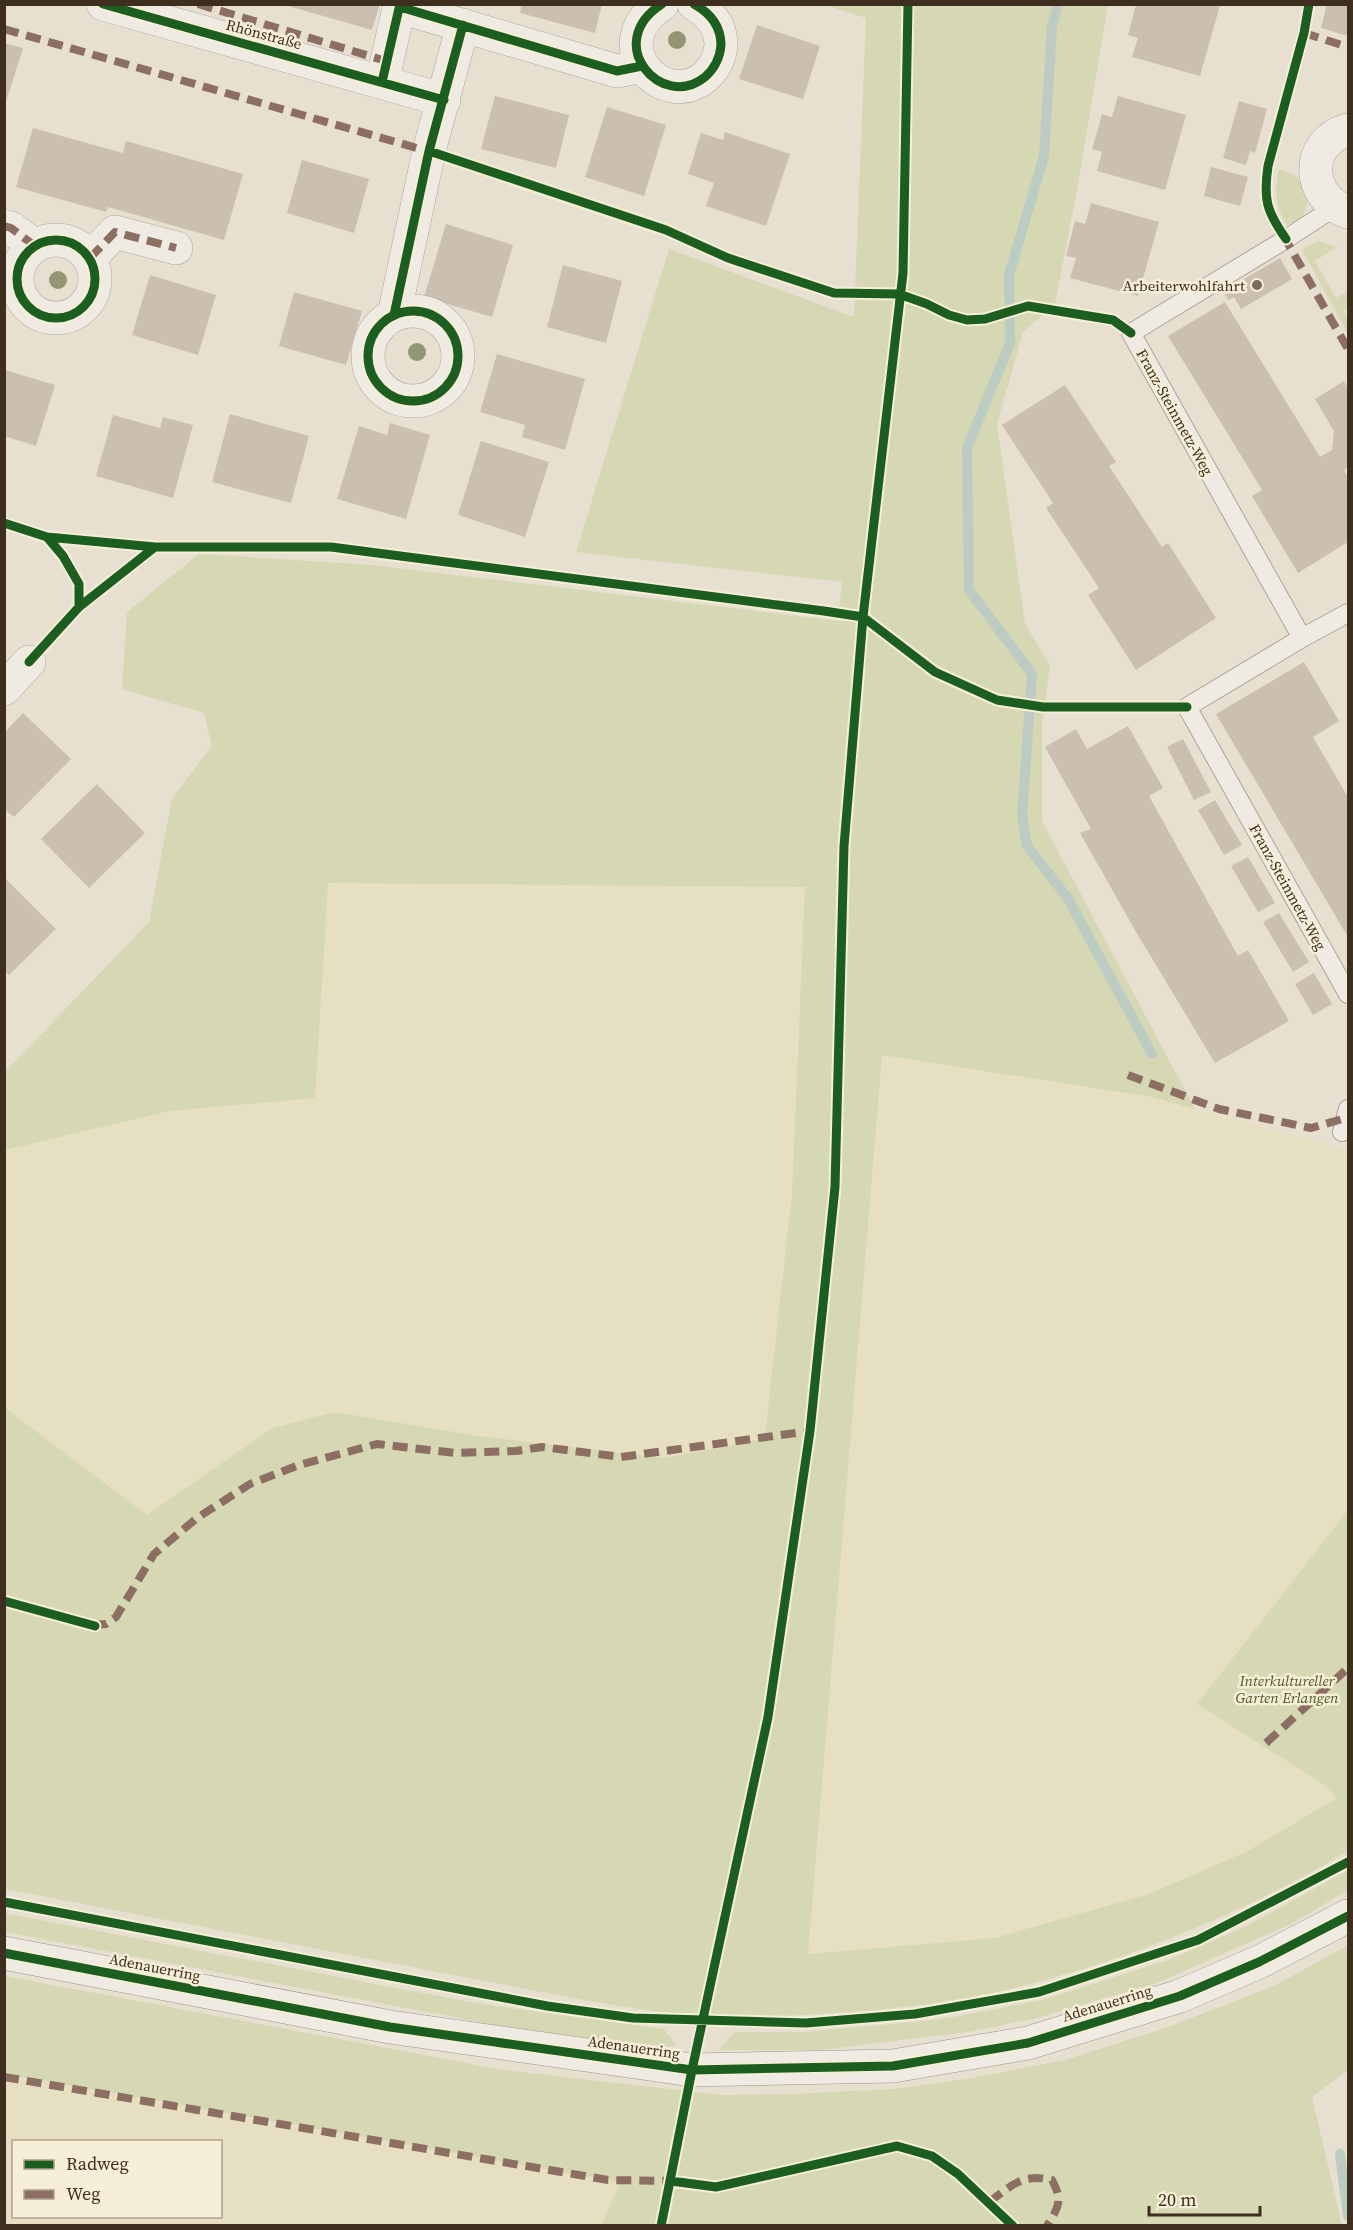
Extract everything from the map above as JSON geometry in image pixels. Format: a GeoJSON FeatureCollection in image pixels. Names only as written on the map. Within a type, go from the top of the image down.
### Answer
{"type":"FeatureCollection","features":[{"type":"Feature","properties":{"kind":"street","name":"Rhönstraße"},"geometry":{"type":"LineString","coordinates":[[103,4],[444,100]]}},
{"type":"Feature","properties":{"kind":"street"},"geometry":{"type":"LineString","coordinates":[[662,4],[650,12],[641,24],[636,45],[637,53],[642,66],[651,76],[663,83],[676,86],[695,82],[712,70],[721,46],[720,33],[714,20],[694,4]]}},
{"type":"Feature","properties":{"kind":"street"},"geometry":{"type":"LineString","coordinates":[[382,82],[400,6],[616,71],[642,66]]}},
{"type":"Feature","properties":{"kind":"street"},"geometry":{"type":"LineString","coordinates":[[394,315],[429,151],[463,25]]}},
{"type":"Feature","properties":{"kind":"street"},"geometry":{"type":"LineString","coordinates":[[1344,217],[1325,198],[1315,174],[1316,162],[1321,150],[1329,140],[1348,130]]}},
{"type":"Feature","properties":{"kind":"street"},"geometry":{"type":"LineString","coordinates":[[4,226],[11,228],[35,246]]}},
{"type":"Feature","properties":{"kind":"street"},"geometry":{"type":"LineString","coordinates":[[90,258],[115,232],[176,248]]}},
{"type":"Feature","properties":{"kind":"street"},"geometry":{"type":"LineString","coordinates":[[58,239],[71,242],[90,258],[95,270],[96,284],[92,296],[84,307],[74,314],[61,318],[48,317],[36,312],[26,304],[19,292],[17,279],[19,266],[25,255],[35,246],[46,240],[58,239]]}},
{"type":"Feature","properties":{"kind":"street"},"geometry":{"type":"LineString","coordinates":[[4,688],[29,662]]}},
{"type":"Feature","properties":{"kind":"street","name":"Adenauerring"},"geometry":{"type":"LineString","coordinates":[[4,1953],[390,2027],[692,2070],[893,2066],[1028,2043],[1180,1996],[1259,1962],[1348,1916]]}},
{"type":"Feature","properties":{"kind":"lane","name":"Franz-Steinmetz-Weg"},"geometry":{"type":"LineString","coordinates":[[1302,638],[1131,333],[1286,239],[1344,217]]}},
{"type":"Feature","properties":{"kind":"lane","name":"Franz-Steinmetz-Weg"},"geometry":{"type":"LineString","coordinates":[[1348,613],[1187,707],[1348,994]]}},
{"type":"Feature","properties":{"kind":"lane"},"geometry":{"type":"LineString","coordinates":[[1342,1132],[1348,1109]]}},
{"type":"Feature","properties":{"kind":"shaded area"},"geometry":{"type":"Polygon","coordinates":[[[328,883],[805,887],[792,1195],[765,1437],[747,1443],[663,1458],[479,1436],[335,1412],[271,1428],[147,1515],[5,1408],[4,1150],[169,1111],[314,1098],[328,883]]]}},
{"type":"Feature","properties":{"kind":"shaded area"},"geometry":{"type":"Polygon","coordinates":[[[882,1054],[1152,1097],[1348,1150],[1348,1510],[1197,1704],[1323,1784],[1337,1797],[1246,1852],[1149,1894],[995,1938],[808,1955],[882,1054]]]}},
{"type":"Feature","properties":{"kind":"shaded area"},"geometry":{"type":"Polygon","coordinates":[[[4,2074],[621,2182],[602,2225],[5,2225],[4,2074]]]}},
{"type":"Feature","properties":{"kind":"green space","name":"Interkultureller Garten Erlangen"},"geometry":{"type":"Polygon","coordinates":[[[825,5],[1108,5],[1078,185],[1055,304],[1023,332],[997,424],[1025,624],[1050,665],[1042,723],[1042,821],[1195,1109],[1152,1097],[882,1055],[808,1954],[995,1938],[1149,1894],[1246,1852],[1337,1798],[1323,1784],[1197,1704],[1348,1510],[1348,1851],[1265,1896],[1178,1935],[1134,1952],[1043,1981],[963,1999],[927,2004],[854,2012],[780,2016],[693,2015],[583,2000],[5,1889],[5,1408],[147,1515],[272,1428],[335,1412],[479,1436],[663,1458],[747,1443],[765,1436],[792,1195],[805,887],[328,883],[315,1098],[169,1111],[5,1150],[4,1073],[149,922],[172,798],[212,746],[204,713],[122,689],[127,612],[199,554],[372,565],[838,621],[842,582],[576,552],[669,249],[854,317],[866,18],[825,5]]]}},
{"type":"Feature","properties":{"kind":"green space"},"geometry":{"type":"Polygon","coordinates":[[[1279,169],[1296,176],[1309,196],[1303,217],[1287,225],[1280,212],[1277,198],[1276,184],[1279,169]]]}},
{"type":"Feature","properties":{"kind":"green space"},"geometry":{"type":"Polygon","coordinates":[[[1318,241],[1337,247],[1315,261],[1336,298],[1348,291],[1348,308],[1344,311],[1348,319],[1348,334],[1302,250],[1318,241]]]}},
{"type":"Feature","properties":{"kind":"green space"},"geometry":{"type":"Polygon","coordinates":[[[1348,1870],[1348,1890],[1291,1924],[1157,1983],[1037,2018],[969,2032],[819,2050],[718,2050],[735,2032],[805,2032],[943,2019],[1046,1999],[1168,1960],[1245,1927],[1348,1870]]]}},
{"type":"Feature","properties":{"kind":"green space"},"geometry":{"type":"Polygon","coordinates":[[[4,1913],[475,2003],[664,2029],[676,2045],[668,2047],[522,2030],[5,1932],[4,1913]]]}},
{"type":"Feature","properties":{"kind":"green space"},"geometry":{"type":"Polygon","coordinates":[[[1348,1945],[1348,2070],[1312,2097],[1342,2225],[602,2225],[620,2182],[5,2074],[5,1976],[504,2070],[721,2095],[894,2089],[972,2078],[1065,2060],[1171,2026],[1276,1985],[1348,1945]]]}},
{"type":"Feature","properties":{"kind":"building"},"geometry":{"type":"Polygon","coordinates":[[[281,4],[380,4],[372,30],[281,4]]]}},
{"type":"Feature","properties":{"kind":"building"},"geometry":{"type":"Polygon","coordinates":[[[522,4],[602,4],[595,33],[520,13],[522,4]]]}},
{"type":"Feature","properties":{"kind":"building"},"geometry":{"type":"Polygon","coordinates":[[[1327,4],[1348,4],[1348,36],[1321,28],[1327,4]]]}},
{"type":"Feature","properties":{"kind":"building"},"geometry":{"type":"Polygon","coordinates":[[[1136,5],[1220,5],[1200,76],[1132,57],[1138,38],[1128,35],[1136,5]]]}},
{"type":"Feature","properties":{"kind":"building"},"geometry":{"type":"Polygon","coordinates":[[[757,25],[820,46],[803,99],[739,79],[757,25]]]}},
{"type":"Feature","properties":{"kind":"building"},"geometry":{"type":"Polygon","coordinates":[[[4,43],[23,48],[5,105],[4,105],[4,43]]]}},
{"type":"Feature","properties":{"kind":"building"},"geometry":{"type":"Polygon","coordinates":[[[495,96],[569,115],[556,168],[481,149],[495,96]]]}},
{"type":"Feature","properties":{"kind":"building"},"geometry":{"type":"Polygon","coordinates":[[[1118,96],[1186,115],[1165,190],[1097,171],[1102,152],[1092,149],[1102,114],[1112,117],[1118,96]]]}},
{"type":"Feature","properties":{"kind":"building"},"geometry":{"type":"Polygon","coordinates":[[[1239,101],[1267,109],[1255,153],[1250,151],[1246,165],[1223,158],[1239,101]]]}},
{"type":"Feature","properties":{"kind":"building"},"geometry":{"type":"Polygon","coordinates":[[[607,107],[666,125],[644,196],[585,177],[607,107]]]}},
{"type":"Feature","properties":{"kind":"building"},"geometry":{"type":"Polygon","coordinates":[[[33,128],[123,153],[126,141],[243,174],[224,240],[108,207],[106,212],[16,187],[33,128]]]}},
{"type":"Feature","properties":{"kind":"building"},"geometry":{"type":"Polygon","coordinates":[[[725,132],[790,154],[766,226],[706,206],[714,183],[688,174],[701,133],[723,140],[725,132]]]}},
{"type":"Feature","properties":{"kind":"building"},"geometry":{"type":"Polygon","coordinates":[[[302,160],[369,179],[354,233],[287,213],[302,160]]]}},
{"type":"Feature","properties":{"kind":"building"},"geometry":{"type":"Polygon","coordinates":[[[1211,167],[1248,177],[1240,206],[1204,196],[1211,167]]]}},
{"type":"Feature","properties":{"kind":"building"},"geometry":{"type":"Polygon","coordinates":[[[1091,203],[1159,222],[1138,296],[1070,278],[1076,258],[1066,256],[1075,221],[1085,224],[1091,203]]]}},
{"type":"Feature","properties":{"kind":"building"},"geometry":{"type":"Polygon","coordinates":[[[446,224],[513,245],[492,317],[424,297],[446,224]]]}},
{"type":"Feature","properties":{"kind":"building","name":"Arbeiterwohlfahrt"},"geometry":{"type":"Polygon","coordinates":[[[1280,258],[1292,279],[1241,309],[1234,297],[1228,300],[1223,291],[1280,258]]]}},
{"type":"Feature","properties":{"kind":"building"},"geometry":{"type":"Polygon","coordinates":[[[563,265],[622,281],[606,343],[547,327],[563,265]]]}},
{"type":"Feature","properties":{"kind":"building"},"geometry":{"type":"Polygon","coordinates":[[[150,275],[216,295],[198,355],[132,335],[150,275]]]}},
{"type":"Feature","properties":{"kind":"building"},"geometry":{"type":"Polygon","coordinates":[[[294,292],[362,311],[346,365],[279,346],[294,292]]]}},
{"type":"Feature","properties":{"kind":"building"},"geometry":{"type":"Polygon","coordinates":[[[1225,302],[1320,457],[1332,450],[1334,431],[1315,399],[1344,381],[1348,389],[1348,467],[1344,470],[1348,478],[1348,542],[1298,573],[1252,496],[1262,490],[1168,336],[1225,302]]]}},
{"type":"Feature","properties":{"kind":"building"},"geometry":{"type":"Polygon","coordinates":[[[497,354],[585,379],[565,450],[522,437],[525,425],[480,412],[497,354]]]}},
{"type":"Feature","properties":{"kind":"building"},"geometry":{"type":"Polygon","coordinates":[[[5,370],[55,385],[36,446],[4,436],[5,370]]]}},
{"type":"Feature","properties":{"kind":"building"},"geometry":{"type":"Polygon","coordinates":[[[1065,385],[1116,462],[1109,466],[1162,547],[1168,543],[1216,618],[1136,670],[1088,595],[1099,588],[1046,508],[1053,503],[1002,425],[1065,385]]]}},
{"type":"Feature","properties":{"kind":"building"},"geometry":{"type":"Polygon","coordinates":[[[230,414],[309,436],[291,503],[212,482],[230,414]]]}},
{"type":"Feature","properties":{"kind":"building"},"geometry":{"type":"Polygon","coordinates":[[[113,415],[160,428],[163,417],[193,425],[173,498],[96,476],[113,415]]]}},
{"type":"Feature","properties":{"kind":"building"},"geometry":{"type":"Polygon","coordinates":[[[390,423],[430,435],[406,519],[337,499],[359,426],[387,435],[390,423]]]}},
{"type":"Feature","properties":{"kind":"building"},"geometry":{"type":"Polygon","coordinates":[[[481,441],[549,462],[525,537],[458,515],[481,441]]]}},
{"type":"Feature","properties":{"kind":"building"},"geometry":{"type":"Polygon","coordinates":[[[1304,662],[1339,721],[1313,737],[1348,797],[1348,937],[1216,714],[1304,662]]]}},
{"type":"Feature","properties":{"kind":"building"},"geometry":{"type":"Polygon","coordinates":[[[23,713],[71,759],[14,817],[4,809],[4,733],[23,713]]]}},
{"type":"Feature","properties":{"kind":"building"},"geometry":{"type":"Polygon","coordinates":[[[1128,726],[1163,788],[1149,796],[1238,956],[1248,950],[1289,1021],[1215,1063],[1136,932],[1080,833],[1091,829],[1045,747],[1076,729],[1087,749],[1128,726]]]}},
{"type":"Feature","properties":{"kind":"building"},"geometry":{"type":"Polygon","coordinates":[[[1183,739],[1211,792],[1194,800],[1167,747],[1183,739]]]}},
{"type":"Feature","properties":{"kind":"building"},"geometry":{"type":"Polygon","coordinates":[[[97,784],[145,833],[89,888],[41,839],[97,784]]]}},
{"type":"Feature","properties":{"kind":"building"},"geometry":{"type":"Polygon","coordinates":[[[1215,800],[1242,845],[1224,855],[1198,810],[1215,800]]]}},
{"type":"Feature","properties":{"kind":"building"},"geometry":{"type":"Polygon","coordinates":[[[1248,857],[1275,903],[1258,912],[1231,866],[1248,857]]]}},
{"type":"Feature","properties":{"kind":"building"},"geometry":{"type":"Polygon","coordinates":[[[4,877],[56,929],[9,975],[4,970],[4,877]]]}},
{"type":"Feature","properties":{"kind":"building"},"geometry":{"type":"Polygon","coordinates":[[[1279,913],[1309,962],[1293,972],[1263,922],[1279,913]]]}},
{"type":"Feature","properties":{"kind":"building"},"geometry":{"type":"Polygon","coordinates":[[[1314,973],[1332,1004],[1313,1015],[1295,984],[1314,973]]]}},
{"type":"Feature","properties":{"kind":"waterway"},"geometry":{"type":"LineString","coordinates":[[1058,4],[1052,26],[1044,156],[1009,275],[1010,343],[967,448],[969,590],[1032,674],[1022,816],[1027,846],[1067,897],[1152,1054]]}},
{"type":"Feature","properties":{"kind":"waterway"},"geometry":{"type":"LineString","coordinates":[[1340,2154],[1348,2216]]}},
{"type":"Feature","properties":{"kind":"marked path"},"geometry":{"type":"LineString","coordinates":[[198,4],[386,61]]}},
{"type":"Feature","properties":{"kind":"marked path"},"geometry":{"type":"LineString","coordinates":[[4,29],[434,153]]}},
{"type":"Feature","properties":{"kind":"marked path"},"geometry":{"type":"LineString","coordinates":[[1304,33],[1348,47]]}},
{"type":"Feature","properties":{"kind":"marked path"},"geometry":{"type":"LineString","coordinates":[[4,226],[11,228],[35,246]]}},
{"type":"Feature","properties":{"kind":"marked path"},"geometry":{"type":"LineString","coordinates":[[90,258],[115,232],[176,248]]}},
{"type":"Feature","properties":{"kind":"marked path"},"geometry":{"type":"LineString","coordinates":[[1283,235],[1348,349]]}},
{"type":"Feature","properties":{"kind":"marked path"},"geometry":{"type":"LineString","coordinates":[[1128,1075],[1219,1109],[1311,1128],[1346,1118]]}},
{"type":"Feature","properties":{"kind":"marked path"},"geometry":{"type":"LineString","coordinates":[[92,1625],[106,1624],[116,1617],[154,1554],[197,1518],[250,1484],[299,1465],[377,1444],[455,1453],[516,1451],[542,1447],[621,1457],[810,1431]]}},
{"type":"Feature","properties":{"kind":"marked path"},"geometry":{"type":"LineString","coordinates":[[1266,1743],[1348,1668]]}},
{"type":"Feature","properties":{"kind":"marked path"},"geometry":{"type":"LineString","coordinates":[[4,2077],[608,2180],[673,2181]]}},
{"type":"Feature","properties":{"kind":"marked path"},"geometry":{"type":"LineString","coordinates":[[989,2202],[1025,2179],[1052,2180],[1058,2193],[1058,2203],[1047,2226]]}},
{"type":"Feature","properties":{"kind":"cycle path"},"geometry":{"type":"LineString","coordinates":[[103,4],[444,100]]}},
{"type":"Feature","properties":{"kind":"cycle path"},"geometry":{"type":"LineString","coordinates":[[382,82],[400,4]]}},
{"type":"Feature","properties":{"kind":"cycle path"},"geometry":{"type":"LineString","coordinates":[[662,4],[645,20],[637,37],[637,53],[644,68],[656,80],[672,86],[688,86],[705,77],[714,67],[719,54],[721,45],[717,26],[710,16],[694,4]]}},
{"type":"Feature","properties":{"kind":"cycle path"},"geometry":{"type":"LineString","coordinates":[[661,2226],[768,1717],[810,1431],[835,1187],[844,846],[863,617],[903,273],[908,4]]}},
{"type":"Feature","properties":{"kind":"cycle path"},"geometry":{"type":"LineString","coordinates":[[1286,239],[1274,221],[1266,197],[1268,166],[1304,33],[1309,4]]}},
{"type":"Feature","properties":{"kind":"cycle path"},"geometry":{"type":"LineString","coordinates":[[400,7],[617,71],[642,66]]}},
{"type":"Feature","properties":{"kind":"cycle path"},"geometry":{"type":"LineString","coordinates":[[394,315],[429,151],[463,25]]}},
{"type":"Feature","properties":{"kind":"cycle path"},"geometry":{"type":"LineString","coordinates":[[429,151],[666,230],[728,258],[834,293],[899,294],[967,320],[985,319],[1028,306],[1113,320],[1131,333]]}},
{"type":"Feature","properties":{"kind":"cycle path"},"geometry":{"type":"LineString","coordinates":[[56,240],[71,243],[84,251],[92,264],[95,279],[92,294],[84,307],[71,315],[56,318],[41,315],[28,307],[20,294],[17,279],[20,264],[28,251],[41,243],[56,240]]}},
{"type":"Feature","properties":{"kind":"cycle path"},"geometry":{"type":"LineString","coordinates":[[413,311],[430,314],[445,324],[455,339],[458,356],[455,373],[445,388],[430,398],[413,401],[396,398],[381,388],[371,373],[368,356],[371,339],[381,324],[396,314],[413,311]]}},
{"type":"Feature","properties":{"kind":"cycle path"},"geometry":{"type":"LineString","coordinates":[[4,523],[47,537],[63,556],[79,584],[79,607]]}},
{"type":"Feature","properties":{"kind":"cycle path"},"geometry":{"type":"LineString","coordinates":[[47,537],[155,547],[331,547],[824,611],[863,617],[935,672],[997,700],[1043,707],[1187,707]]}},
{"type":"Feature","properties":{"kind":"cycle path"},"geometry":{"type":"LineString","coordinates":[[29,662],[79,607],[155,547]]}},
{"type":"Feature","properties":{"kind":"cycle path"},"geometry":{"type":"LineString","coordinates":[[4,1601],[95,1626]]}},
{"type":"Feature","properties":{"kind":"cycle path"},"geometry":{"type":"LineString","coordinates":[[4,1902],[547,2006],[633,2018],[806,2023],[915,2014],[1039,1992],[1198,1940],[1348,1862]]}},
{"type":"Feature","properties":{"kind":"cycle path"},"geometry":{"type":"LineString","coordinates":[[4,1953],[390,2027],[692,2070],[893,2066],[1028,2043],[1180,1996],[1259,1962],[1348,1916]]}},
{"type":"Feature","properties":{"kind":"cycle path"},"geometry":{"type":"LineString","coordinates":[[671,2181],[716,2187],[897,2146],[932,2156],[958,2174],[1013,2226]]}},
{"type":"Feature","properties":{"kind":"place","name":"Arbeiterwohlfahrt"},"geometry":{"type":"Point","coordinates":[1257,285]}}]}
